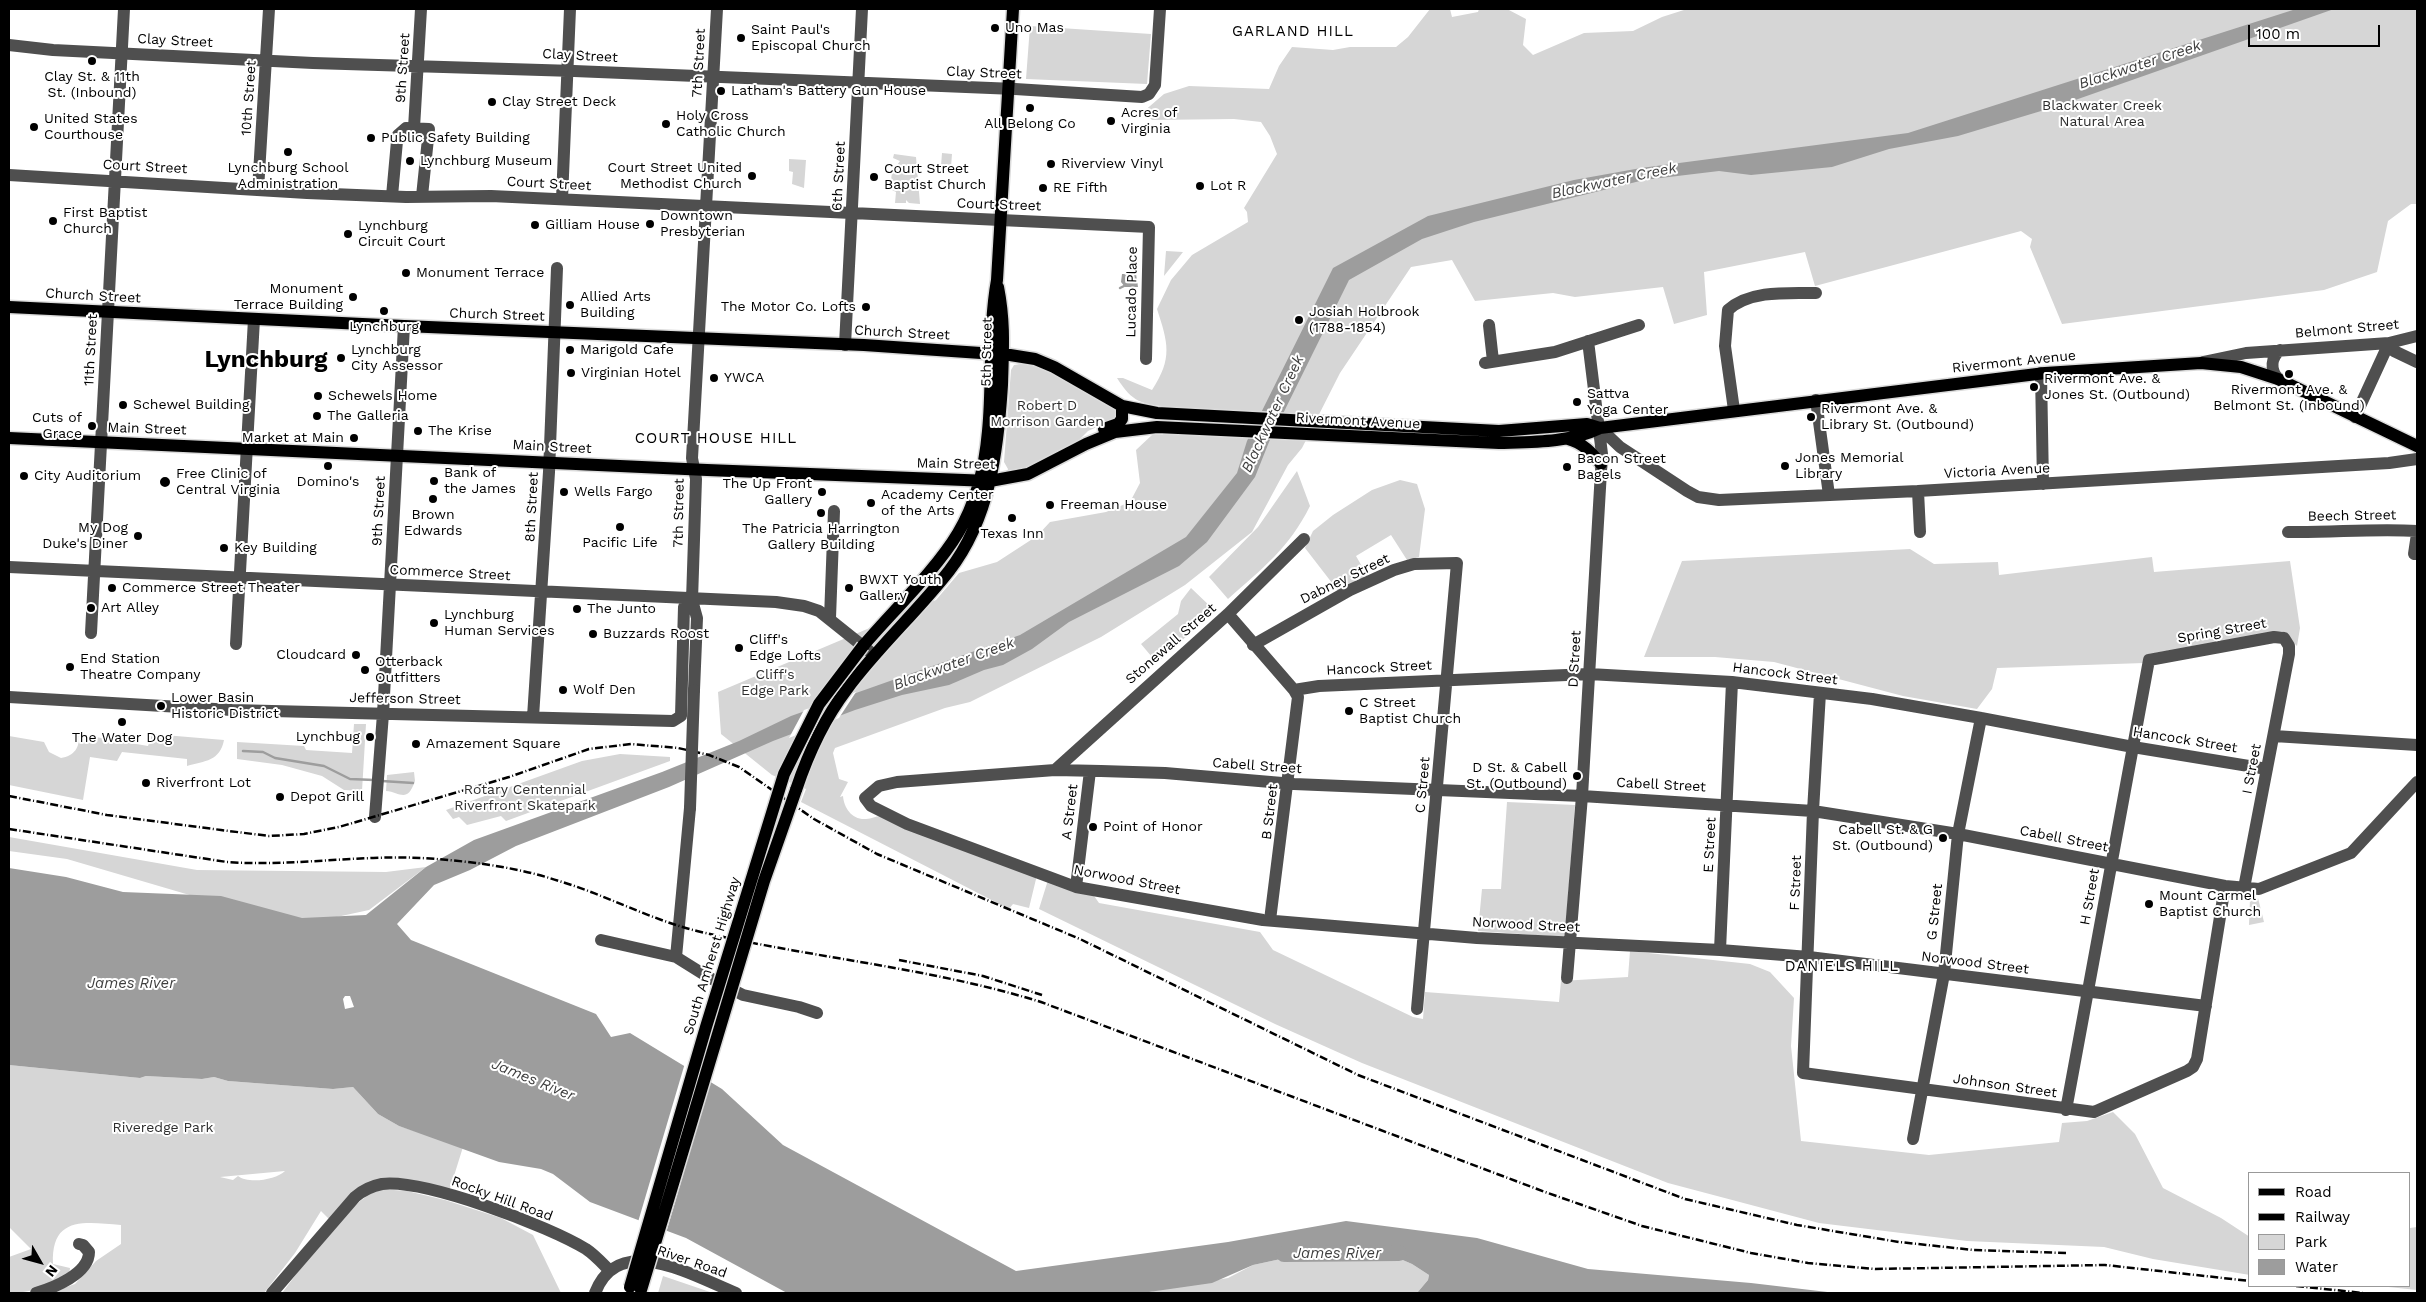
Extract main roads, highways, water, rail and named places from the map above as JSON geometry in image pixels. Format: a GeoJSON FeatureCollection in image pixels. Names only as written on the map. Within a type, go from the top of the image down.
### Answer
{"type":"FeatureCollection","features":[{"type":"Feature","properties":{"kind":"main road","name":"5th Street"},"geometry":{"type":"LineString","coordinates":[[874,656],[950,570],[969,542],[999,435],[997,354],[1005,330],[997,280],[1013,9]]}},
{"type":"Feature","properties":{"kind":"main road","name":"Church Street"},"geometry":{"type":"LineString","coordinates":[[9,306],[254,319],[844,345],[997,354],[1035,360],[1054,367],[1122,406]]}},
{"type":"Feature","properties":{"kind":"main road","name":"Rivermont Avenue"},"geometry":{"type":"LineString","coordinates":[[1122,406],[1157,414],[1499,431],[1529,436],[1565,438],[1585,436],[1600,428],[2041,373],[2201,363],[2240,367],[2278,379],[2417,446]]}},
{"type":"Feature","properties":{"kind":"main road"},"geometry":{"type":"LineString","coordinates":[[1086,444],[1097,434],[1122,419],[1122,406]]}},
{"type":"Feature","properties":{"kind":"main road","name":"Rivermont Avenue"},"geometry":{"type":"LineString","coordinates":[[1086,444],[1114,432],[1157,427],[1489,443],[1588,424],[1600,428]]}},
{"type":"Feature","properties":{"kind":"main road","name":"Main Street"},"geometry":{"type":"LineString","coordinates":[[9,438],[985,481],[1028,474],[1086,444]]}},
{"type":"Feature","properties":{"kind":"main road"},"geometry":{"type":"LineString","coordinates":[[1565,438],[1585,446],[1601,464]]}},
{"type":"Feature","properties":{"kind":"main road","name":"5th Street"},"geometry":{"type":"LineString","coordinates":[[863,646],[950,545],[964,523],[985,481]]}},
{"type":"Feature","properties":{"kind":"main road","name":"South Amherst Highway"},"geometry":{"type":"LineString","coordinates":[[635,1291],[781,781],[819,704],[863,646]]}},
{"type":"Feature","properties":{"kind":"main road","name":"South Amherst Highway"},"geometry":{"type":"LineString","coordinates":[[635,1291],[764,881],[802,770],[837,703],[874,656]]}},
{"type":"Feature","properties":{"kind":"water","name":"James River"},"geometry":{"type":"Polygon","coordinates":[[[2296,9],[2334,9],[2061,105],[1958,136],[1889,149],[1832,167],[1751,175],[1719,171],[1644,180],[1474,222],[1422,239],[1349,280],[1269,442],[1255,477],[1207,542],[1179,566],[1069,622],[1032,649],[1003,665],[984,670],[949,685],[902,695],[855,710],[773,741],[669,787],[516,846],[470,870],[434,885],[397,924],[411,940],[596,1014],[611,1037],[630,1033],[722,1089],[783,1145],[1016,1271],[1228,1242],[1346,1221],[1477,1238],[1588,1269],[1751,1283],[1836,1293],[1417,1293],[1428,1280],[1429,1275],[1412,1264],[1391,1255],[1376,1253],[1366,1255],[1341,1246],[1253,1265],[1212,1283],[1142,1293],[787,1293],[686,1238],[590,1202],[553,1174],[541,1169],[499,1162],[399,1126],[378,1114],[353,1087],[333,1089],[228,1081],[214,1077],[202,1079],[146,1076],[140,1078],[9,1065],[9,868],[66,877],[123,892],[221,896],[302,918],[366,915],[426,867],[474,840],[662,772],[739,741],[791,716],[1020,635],[1186,537],[1237,473],[1247,441],[1333,268],[1428,216],[1574,180],[1641,168],[1908,133],[2296,9]],[[345,996],[343,999],[345,1009],[354,1007],[350,996],[345,996]]]}},
{"type":"Feature","properties":{"kind":"water"},"geometry":{"type":"Polygon","coordinates":[[[1122,274],[1136,274],[1138,287],[1125,287],[1121,282],[1122,274]]]}},
{"type":"Feature","properties":{"kind":"waterway"},"geometry":{"type":"LineString","coordinates":[[1120,288],[1124,286]]}},
{"type":"Feature","properties":{"kind":"waterway"},"geometry":{"type":"LineString","coordinates":[[243,751],[263,752],[275,758],[324,766],[350,779],[374,780]]}},
{"type":"Feature","properties":{"kind":"waterway"},"geometry":{"type":"LineString","coordinates":[[382,781],[413,783]]}},
{"type":"Feature","properties":{"kind":"waterway","name":"James River"},"geometry":{"type":"LineString","coordinates":[[1284,1254],[1399,1253]]}},
{"type":"Feature","properties":{"kind":"railway"},"geometry":{"type":"LineString","coordinates":[[9,796],[107,815],[221,830],[269,836],[304,834],[339,827],[509,777],[589,749],[631,744],[678,748],[709,755],[739,767],[814,819],[877,854],[1080,939],[1358,1075],[1685,1199],[1797,1225],[1899,1242],[1973,1250],[2066,1253]]}},
{"type":"Feature","properties":{"kind":"railway"},"geometry":{"type":"LineString","coordinates":[[9,829],[227,862],[279,863],[410,858],[467,862],[529,872],[697,931],[783,949],[913,971],[998,990],[1041,1002],[1545,1192],[1642,1226],[1751,1253],[1808,1263],[1875,1269],[2105,1265],[2248,1281]]}},
{"type":"Feature","properties":{"kind":"railway"},"geometry":{"type":"LineString","coordinates":[[899,960],[983,976],[1042,995]]}},
{"type":"Feature","properties":{"kind":"railway"},"geometry":{"type":"LineString","coordinates":[[2306,1287],[2363,1293]]}},
{"type":"Feature","properties":{"kind":"place","name":"Uno Mas"},"geometry":{"type":"Point","coordinates":[995,28]}},
{"type":"Feature","properties":{"kind":"place","name":"Saint Paul's Episcopal Church"},"geometry":{"type":"Point","coordinates":[741,38]}},
{"type":"Feature","properties":{"kind":"place","name":"Clay St. & 11th St. (Inbound)"},"geometry":{"type":"Point","coordinates":[92,61]}},
{"type":"Feature","properties":{"kind":"place","name":"Latham's Battery Gun House"},"geometry":{"type":"Point","coordinates":[721,91]}},
{"type":"Feature","properties":{"kind":"place","name":"Clay Street Deck"},"geometry":{"type":"Point","coordinates":[492,102]}},
{"type":"Feature","properties":{"kind":"place","name":"All Belong Co"},"geometry":{"type":"Point","coordinates":[1030,108]}},
{"type":"Feature","properties":{"kind":"place","name":"Acres of Virginia"},"geometry":{"type":"Point","coordinates":[1111,121]}},
{"type":"Feature","properties":{"kind":"place","name":"Holy Cross Catholic Church"},"geometry":{"type":"Point","coordinates":[666,124]}},
{"type":"Feature","properties":{"kind":"place","name":"United States Courthouse"},"geometry":{"type":"Point","coordinates":[34,127]}},
{"type":"Feature","properties":{"kind":"place","name":"Public Safety Building"},"geometry":{"type":"Point","coordinates":[371,138]}},
{"type":"Feature","properties":{"kind":"place","name":"Lynchburg School Administration"},"geometry":{"type":"Point","coordinates":[288,152]}},
{"type":"Feature","properties":{"kind":"place","name":"Lynchburg Museum"},"geometry":{"type":"Point","coordinates":[410,161]}},
{"type":"Feature","properties":{"kind":"place","name":"Riverview Vinyl"},"geometry":{"type":"Point","coordinates":[1051,164]}},
{"type":"Feature","properties":{"kind":"place","name":"Court Street United Methodist Church"},"geometry":{"type":"Point","coordinates":[752,176]}},
{"type":"Feature","properties":{"kind":"place","name":"Court Street Baptist Church"},"geometry":{"type":"Point","coordinates":[874,177]}},
{"type":"Feature","properties":{"kind":"place","name":"Lot R"},"geometry":{"type":"Point","coordinates":[1200,186]}},
{"type":"Feature","properties":{"kind":"place","name":"RE Fifth"},"geometry":{"type":"Point","coordinates":[1043,188]}},
{"type":"Feature","properties":{"kind":"place","name":"First Baptist Church"},"geometry":{"type":"Point","coordinates":[53,221]}},
{"type":"Feature","properties":{"kind":"place","name":"Downtown Presbyterian"},"geometry":{"type":"Point","coordinates":[650,224]}},
{"type":"Feature","properties":{"kind":"place","name":"Gilliam House"},"geometry":{"type":"Point","coordinates":[535,225]}},
{"type":"Feature","properties":{"kind":"place","name":"Lynchburg Circuit Court"},"geometry":{"type":"Point","coordinates":[348,234]}},
{"type":"Feature","properties":{"kind":"place","name":"Monument Terrace"},"geometry":{"type":"Point","coordinates":[406,273]}},
{"type":"Feature","properties":{"kind":"place","name":"Monument Terrace Building"},"geometry":{"type":"Point","coordinates":[353,297]}},
{"type":"Feature","properties":{"kind":"place","name":"Allied Arts Building"},"geometry":{"type":"Point","coordinates":[570,305]}},
{"type":"Feature","properties":{"kind":"place","name":"The Motor Co. Lofts"},"geometry":{"type":"Point","coordinates":[866,307]}},
{"type":"Feature","properties":{"kind":"place","name":"Lynchburg"},"geometry":{"type":"Point","coordinates":[384,311]}},
{"type":"Feature","properties":{"kind":"place","name":"Josiah Holbrook (1788-1854)"},"geometry":{"type":"Point","coordinates":[1299,320]}},
{"type":"Feature","properties":{"kind":"place","name":"Marigold Cafe"},"geometry":{"type":"Point","coordinates":[570,350]}},
{"type":"Feature","properties":{"kind":"place","name":"Lynchburg City Assessor"},"geometry":{"type":"Point","coordinates":[341,358]}},
{"type":"Feature","properties":{"kind":"place","name":"Virginian Hotel"},"geometry":{"type":"Point","coordinates":[571,373]}},
{"type":"Feature","properties":{"kind":"place","name":"Rivermont Ave. & Belmont St. (Inbound)"},"geometry":{"type":"Point","coordinates":[2289,374]}},
{"type":"Feature","properties":{"kind":"place","name":"YWCA"},"geometry":{"type":"Point","coordinates":[714,378]}},
{"type":"Feature","properties":{"kind":"place","name":"Rivermont Ave. & Jones St. (Outbound)"},"geometry":{"type":"Point","coordinates":[2034,387]}},
{"type":"Feature","properties":{"kind":"place","name":"Schewels Home"},"geometry":{"type":"Point","coordinates":[318,396]}},
{"type":"Feature","properties":{"kind":"place","name":"Sattva Yoga Center"},"geometry":{"type":"Point","coordinates":[1577,402]}},
{"type":"Feature","properties":{"kind":"place","name":"Schewel Building"},"geometry":{"type":"Point","coordinates":[123,405]}},
{"type":"Feature","properties":{"kind":"place","name":"The Galleria"},"geometry":{"type":"Point","coordinates":[317,416]}},
{"type":"Feature","properties":{"kind":"place","name":"Rivermont Ave. & Library St. (Outbound)"},"geometry":{"type":"Point","coordinates":[1811,417]}},
{"type":"Feature","properties":{"kind":"place","name":"Cuts of Grace"},"geometry":{"type":"Point","coordinates":[92,426]}},
{"type":"Feature","properties":{"kind":"place","name":"The Krise"},"geometry":{"type":"Point","coordinates":[418,431]}},
{"type":"Feature","properties":{"kind":"place","name":"Market at Main"},"geometry":{"type":"Point","coordinates":[354,438]}},
{"type":"Feature","properties":{"kind":"place","name":"Domino's"},"geometry":{"type":"Point","coordinates":[328,466]}},
{"type":"Feature","properties":{"kind":"place","name":"Jones Memorial Library"},"geometry":{"type":"Point","coordinates":[1785,466]}},
{"type":"Feature","properties":{"kind":"place","name":"Bacon Street Bagels"},"geometry":{"type":"Point","coordinates":[1567,467]}},
{"type":"Feature","properties":{"kind":"place","name":"City Auditorium"},"geometry":{"type":"Point","coordinates":[24,476]}},
{"type":"Feature","properties":{"kind":"place","name":"Bank of the James"},"geometry":{"type":"Point","coordinates":[434,481]}},
{"type":"Feature","properties":{"kind":"place","name":"Free Clinic of Central Virginia"},"geometry":{"type":"Point","coordinates":[165,482]}},
{"type":"Feature","properties":{"kind":"place","name":"Wells Fargo"},"geometry":{"type":"Point","coordinates":[564,492]}},
{"type":"Feature","properties":{"kind":"place","name":"The Up Front Gallery"},"geometry":{"type":"Point","coordinates":[822,492]}},
{"type":"Feature","properties":{"kind":"place","name":"Brown Edwards"},"geometry":{"type":"Point","coordinates":[433,499]}},
{"type":"Feature","properties":{"kind":"place","name":"Academy Center of the Arts"},"geometry":{"type":"Point","coordinates":[871,503]}},
{"type":"Feature","properties":{"kind":"place","name":"Freeman House"},"geometry":{"type":"Point","coordinates":[1050,505]}},
{"type":"Feature","properties":{"kind":"place","name":"The Patricia Harrington Gallery Building"},"geometry":{"type":"Point","coordinates":[821,513]}},
{"type":"Feature","properties":{"kind":"place","name":"Texas Inn"},"geometry":{"type":"Point","coordinates":[1012,518]}},
{"type":"Feature","properties":{"kind":"place","name":"Pacific Life"},"geometry":{"type":"Point","coordinates":[620,527]}},
{"type":"Feature","properties":{"kind":"place","name":"My Dog Duke's Diner"},"geometry":{"type":"Point","coordinates":[138,536]}},
{"type":"Feature","properties":{"kind":"place","name":"Key Building"},"geometry":{"type":"Point","coordinates":[224,548]}},
{"type":"Feature","properties":{"kind":"place","name":"Commerce Street Theater"},"geometry":{"type":"Point","coordinates":[112,588]}},
{"type":"Feature","properties":{"kind":"place","name":"BWXT Youth Gallery"},"geometry":{"type":"Point","coordinates":[849,588]}},
{"type":"Feature","properties":{"kind":"place","name":"Art Alley"},"geometry":{"type":"Point","coordinates":[91,608]}},
{"type":"Feature","properties":{"kind":"place","name":"The Junto"},"geometry":{"type":"Point","coordinates":[577,609]}},
{"type":"Feature","properties":{"kind":"place","name":"Lynchburg Human Services"},"geometry":{"type":"Point","coordinates":[434,623]}},
{"type":"Feature","properties":{"kind":"place","name":"Buzzards Roost"},"geometry":{"type":"Point","coordinates":[593,634]}},
{"type":"Feature","properties":{"kind":"place","name":"Cliff's Edge Lofts"},"geometry":{"type":"Point","coordinates":[739,648]}},
{"type":"Feature","properties":{"kind":"place","name":"Cloudcard"},"geometry":{"type":"Point","coordinates":[356,655]}},
{"type":"Feature","properties":{"kind":"place","name":"End Station Theatre Company"},"geometry":{"type":"Point","coordinates":[70,667]}},
{"type":"Feature","properties":{"kind":"place","name":"Otterback Outfitters"},"geometry":{"type":"Point","coordinates":[365,670]}},
{"type":"Feature","properties":{"kind":"place","name":"Wolf Den"},"geometry":{"type":"Point","coordinates":[563,690]}},
{"type":"Feature","properties":{"kind":"place","name":"Lower Basin Historic District"},"geometry":{"type":"Point","coordinates":[161,706]}},
{"type":"Feature","properties":{"kind":"place","name":"C Street Baptist Church"},"geometry":{"type":"Point","coordinates":[1349,711]}},
{"type":"Feature","properties":{"kind":"place","name":"The Water Dog"},"geometry":{"type":"Point","coordinates":[122,722]}},
{"type":"Feature","properties":{"kind":"place","name":"Lynchbug"},"geometry":{"type":"Point","coordinates":[370,737]}},
{"type":"Feature","properties":{"kind":"place","name":"Amazement Square"},"geometry":{"type":"Point","coordinates":[416,744]}},
{"type":"Feature","properties":{"kind":"place","name":"D St. & Cabell St. (Outbound)"},"geometry":{"type":"Point","coordinates":[1577,776]}},
{"type":"Feature","properties":{"kind":"place","name":"Riverfront Lot"},"geometry":{"type":"Point","coordinates":[146,783]}},
{"type":"Feature","properties":{"kind":"place","name":"Depot Grill"},"geometry":{"type":"Point","coordinates":[280,797]}},
{"type":"Feature","properties":{"kind":"place","name":"Point of Honor"},"geometry":{"type":"Point","coordinates":[1093,827]}},
{"type":"Feature","properties":{"kind":"place","name":"Cabell St. & G St. (Outbound)"},"geometry":{"type":"Point","coordinates":[1943,838]}},
{"type":"Feature","properties":{"kind":"place","name":"Mount Carmel Baptist Church"},"geometry":{"type":"Point","coordinates":[2149,904]}},
{"type":"Feature","properties":{"kind":"district","name":"GARLAND HILL"},"geometry":{"type":"Point","coordinates":[1293,32]}},
{"type":"Feature","properties":{"kind":"district","name":"Lynchburg"},"geometry":{"type":"Point","coordinates":[266,360]}},
{"type":"Feature","properties":{"kind":"district","name":"COURT HOUSE HILL"},"geometry":{"type":"Point","coordinates":[716,439]}},
{"type":"Feature","properties":{"kind":"district","name":"DANIELS HILL"},"geometry":{"type":"Point","coordinates":[1842,967]}},
{"type":"Feature","properties":{"kind":"water label","name":"Blackwater Creek"},"geometry":{"type":"Point","coordinates":[2140,65]}},
{"type":"Feature","properties":{"kind":"water label","name":"Blackwater Creek"},"geometry":{"type":"Point","coordinates":[1614,181]}},
{"type":"Feature","properties":{"kind":"water label","name":"Blackwater Creek"},"geometry":{"type":"Point","coordinates":[1273,414]}},
{"type":"Feature","properties":{"kind":"water label","name":"Blackwater Creek"},"geometry":{"type":"Point","coordinates":[954,664]}},
{"type":"Feature","properties":{"kind":"park label","name":"Blackwater Creek Natural Area"},"geometry":{"type":"Point","coordinates":[2102,114]}},
{"type":"Feature","properties":{"kind":"park label","name":"Robert D Morrison Garden"},"geometry":{"type":"Point","coordinates":[1047,414]}},
{"type":"Feature","properties":{"kind":"park label","name":"Cliff's Edge Park"},"geometry":{"type":"Point","coordinates":[775,684]}},
{"type":"Feature","properties":{"kind":"park label","name":"Rotary Centennial Riverfront Skatepark"},"geometry":{"type":"Point","coordinates":[525,798]}},
{"type":"Feature","properties":{"kind":"park label","name":"Riveredge Park"},"geometry":{"type":"Point","coordinates":[163,1128]}}]}
